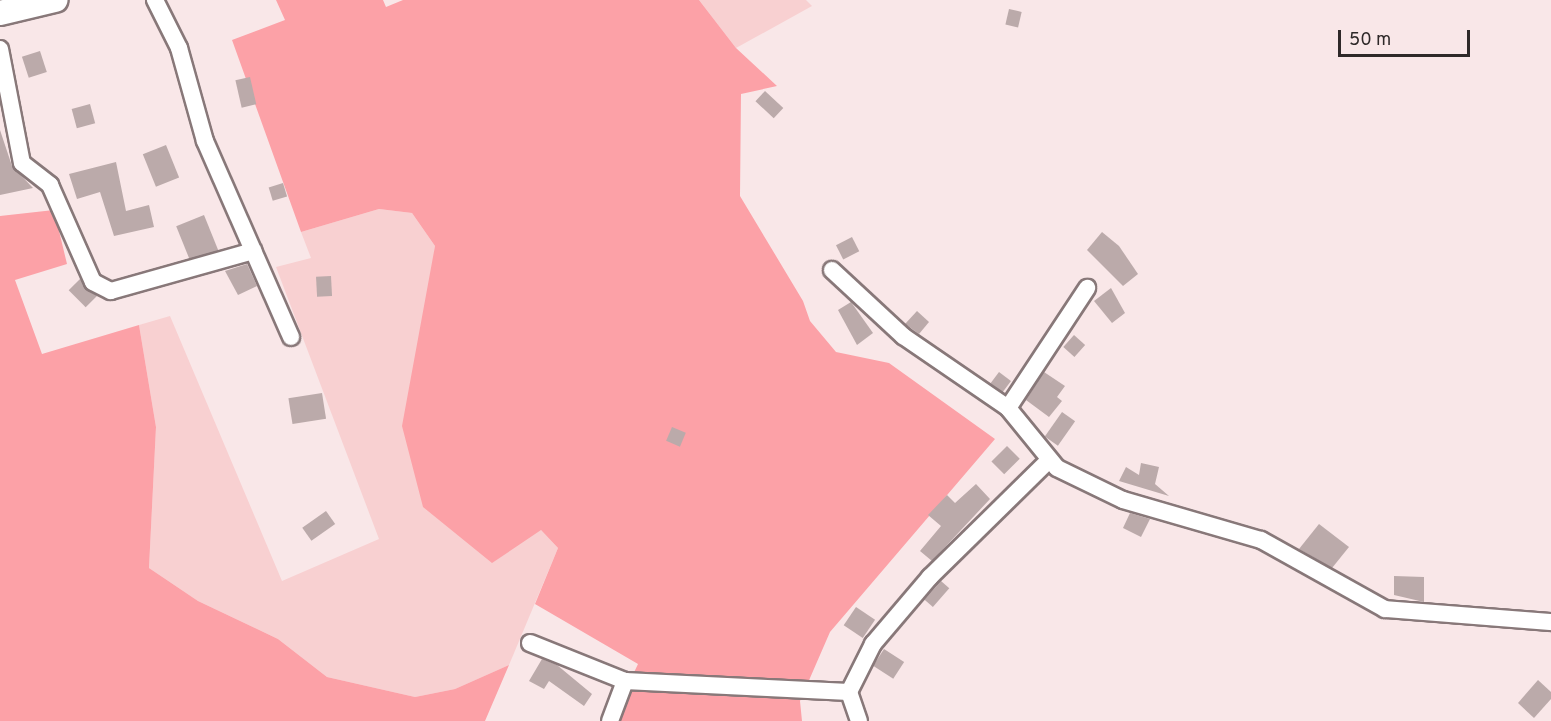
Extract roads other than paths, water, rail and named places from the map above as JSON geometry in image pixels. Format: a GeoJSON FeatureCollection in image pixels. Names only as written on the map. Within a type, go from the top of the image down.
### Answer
{"type":"FeatureCollection","features":[{"type":"Feature","properties":{"kind":"street"},"geometry":{"type":"LineString","coordinates":[[0,13],[55,0]]}},
{"type":"Feature","properties":{"kind":"street"},"geometry":{"type":"LineString","coordinates":[[155,0],[179,48],[205,141],[291,337]]}},
{"type":"Feature","properties":{"kind":"street"},"geometry":{"type":"LineString","coordinates":[[0,50],[22,163],[50,185],[93,282],[111,291],[253,251]]}},
{"type":"Feature","properties":{"kind":"street"},"geometry":{"type":"LineString","coordinates":[[832,270],[903,336],[1008,408],[1032,433],[1048,461],[1123,500],[1261,540],[1385,609],[1551,622]]}},
{"type":"Feature","properties":{"kind":"street"},"geometry":{"type":"LineString","coordinates":[[1008,408],[1087,288]]}},
{"type":"Feature","properties":{"kind":"street"},"geometry":{"type":"LineString","coordinates":[[859,721],[849,692],[873,644],[930,577],[1048,461]]}},
{"type":"Feature","properties":{"kind":"street"},"geometry":{"type":"LineString","coordinates":[[530,643],[626,681],[849,692]]}},
{"type":"Feature","properties":{"kind":"street"},"geometry":{"type":"LineString","coordinates":[[610,721],[626,681]]}}]}
